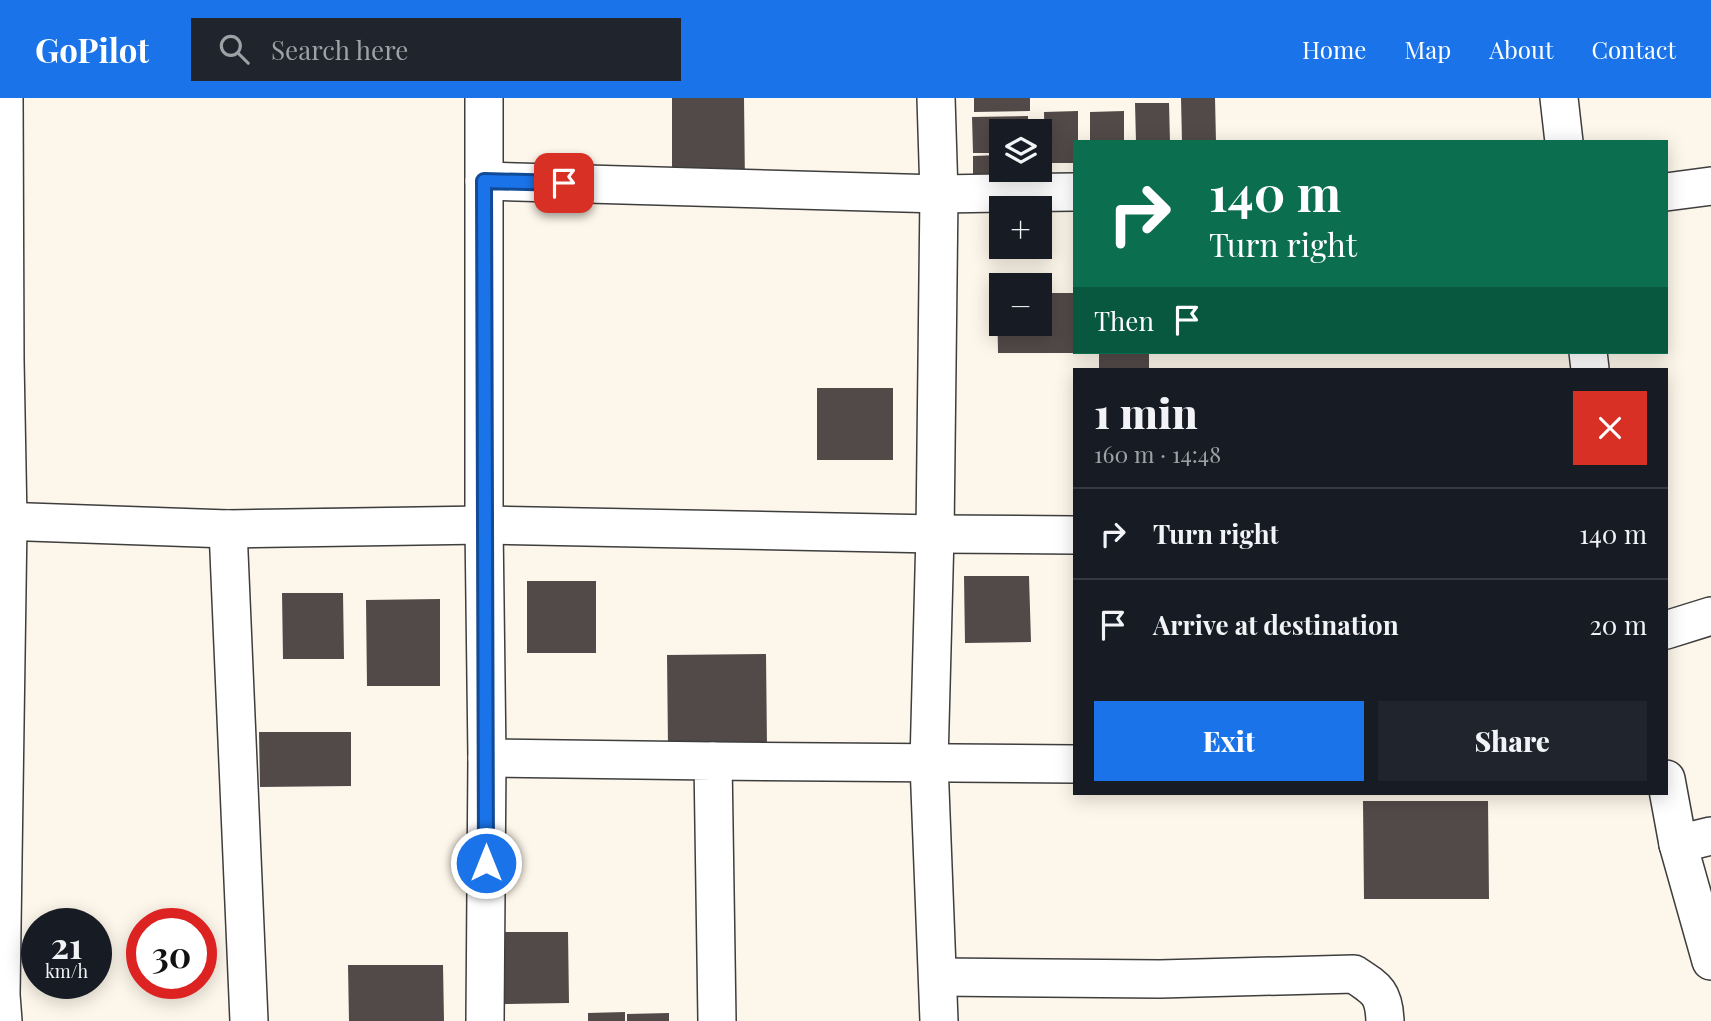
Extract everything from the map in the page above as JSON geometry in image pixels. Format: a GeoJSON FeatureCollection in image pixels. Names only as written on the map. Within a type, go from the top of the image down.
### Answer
{"type":"FeatureCollection","features":[{"type":"Feature","properties":{"kind":"street"},"geometry":{"type":"LineString","coordinates":[[2,1021],[4,98]]}},
{"type":"Feature","properties":{"kind":"street"},"geometry":{"type":"LineString","coordinates":[[484,98],[485,1021]]}},
{"type":"Feature","properties":{"kind":"street"},"geometry":{"type":"LineString","coordinates":[[936,98],[939,194],[936,534],[929,763],[939,1021]]}},
{"type":"Feature","properties":{"kind":"street"},"geometry":{"type":"LineString","coordinates":[[1559,98],[1564,140]]}},
{"type":"Feature","properties":{"kind":"street"},"geometry":{"type":"LineString","coordinates":[[484,181],[939,194],[1073,192]]}},
{"type":"Feature","properties":{"kind":"street"},"geometry":{"type":"LineString","coordinates":[[1668,192],[1711,186]]}},
{"type":"Feature","properties":{"kind":"street"},"geometry":{"type":"LineString","coordinates":[[4,521],[228,528],[484,525],[1073,535]]}},
{"type":"Feature","properties":{"kind":"street"},"geometry":{"type":"LineString","coordinates":[[228,528],[249,1021]]}},
{"type":"Feature","properties":{"kind":"street"},"geometry":{"type":"LineString","coordinates":[[1668,629],[1711,616]]}},
{"type":"Feature","properties":{"kind":"street"},"geometry":{"type":"LineString","coordinates":[[486,758],[1073,764]]}},
{"type":"Feature","properties":{"kind":"street"},"geometry":{"type":"LineString","coordinates":[[713,761],[718,1021]]}},
{"type":"Feature","properties":{"kind":"street"},"geometry":{"type":"LineString","coordinates":[[1668,783],[1695,840],[1711,961]]}},
{"type":"Feature","properties":{"kind":"street"},"geometry":{"type":"LineString","coordinates":[[938,977],[1160,979],[1354,974],[1372,985],[1384,1001],[1385,1021]]}},
{"type":"Feature","properties":{"kind":"building"},"geometry":{"type":"Polygon","coordinates":[[[672,98],[744,98],[745,186],[672,186],[672,98]]]}},
{"type":"Feature","properties":{"kind":"building"},"geometry":{"type":"Polygon","coordinates":[[[974,98],[1030,98],[1030,111],[974,112],[974,98]]]}},
{"type":"Feature","properties":{"kind":"building"},"geometry":{"type":"Polygon","coordinates":[[[1181,98],[1215,98],[1216,140],[1182,140],[1181,98]]]}},
{"type":"Feature","properties":{"kind":"building"},"geometry":{"type":"Polygon","coordinates":[[[1135,103],[1169,103],[1170,140],[1136,140],[1135,103]]]}},
{"type":"Feature","properties":{"kind":"building"},"geometry":{"type":"Polygon","coordinates":[[[1078,111],[1078,140],[1073,140],[1073,163],[1052,163],[1052,119],[1044,119],[1044,112],[1078,111]]]}},
{"type":"Feature","properties":{"kind":"building"},"geometry":{"type":"Polygon","coordinates":[[[1124,111],[1124,140],[1090,140],[1090,112],[1124,111]]]}},
{"type":"Feature","properties":{"kind":"building"},"geometry":{"type":"Polygon","coordinates":[[[1028,116],[1028,119],[989,119],[989,153],[973,153],[972,117],[1028,116]]]}},
{"type":"Feature","properties":{"kind":"building"},"geometry":{"type":"Polygon","coordinates":[[[989,155],[989,182],[1029,182],[1029,186],[973,187],[973,156],[989,155]]]}},
{"type":"Feature","properties":{"kind":"building"},"geometry":{"type":"Polygon","coordinates":[[[1052,293],[1073,293],[1073,353],[998,353],[998,336],[1052,336],[1052,293]]]}},
{"type":"Feature","properties":{"kind":"building"},"geometry":{"type":"Polygon","coordinates":[[[1099,354],[1149,354],[1149,368],[1099,368],[1099,354]]]}},
{"type":"Feature","properties":{"kind":"building"},"geometry":{"type":"Polygon","coordinates":[[[817,388],[893,388],[893,460],[817,460],[817,388]]]}},
{"type":"Feature","properties":{"kind":"building"},"geometry":{"type":"Polygon","coordinates":[[[964,576],[1029,576],[1031,642],[965,643],[964,576]]]}},
{"type":"Feature","properties":{"kind":"building"},"geometry":{"type":"Polygon","coordinates":[[[527,581],[596,581],[596,653],[527,653],[527,581]]]}},
{"type":"Feature","properties":{"kind":"building"},"geometry":{"type":"Polygon","coordinates":[[[282,593],[343,593],[344,659],[283,659],[282,593]]]}},
{"type":"Feature","properties":{"kind":"building"},"geometry":{"type":"Polygon","coordinates":[[[440,599],[440,686],[367,686],[366,600],[440,599]]]}},
{"type":"Feature","properties":{"kind":"building"},"geometry":{"type":"Polygon","coordinates":[[[766,654],[767,748],[668,747],[667,655],[766,654]]]}},
{"type":"Feature","properties":{"kind":"building"},"geometry":{"type":"Polygon","coordinates":[[[259,732],[351,732],[351,786],[260,787],[259,732]]]}},
{"type":"Feature","properties":{"kind":"building"},"geometry":{"type":"Polygon","coordinates":[[[1363,801],[1488,801],[1489,899],[1364,899],[1363,801]]]}},
{"type":"Feature","properties":{"kind":"building"},"geometry":{"type":"Polygon","coordinates":[[[501,932],[568,932],[569,1003],[502,1004],[501,932]]]}},
{"type":"Feature","properties":{"kind":"building"},"geometry":{"type":"Polygon","coordinates":[[[348,965],[443,965],[444,1021],[349,1021],[348,965]]]}},
{"type":"Feature","properties":{"kind":"building"},"geometry":{"type":"Polygon","coordinates":[[[625,1012],[625,1021],[588,1021],[588,1013],[625,1012]]]}},
{"type":"Feature","properties":{"kind":"building"},"geometry":{"type":"Polygon","coordinates":[[[669,1013],[669,1021],[627,1021],[627,1014],[669,1013]]]}},
{"type":"Feature","properties":{"kind":"route"},"geometry":{"type":"LineString","coordinates":[[486,863],[484,181],[564,183]]}}]}
